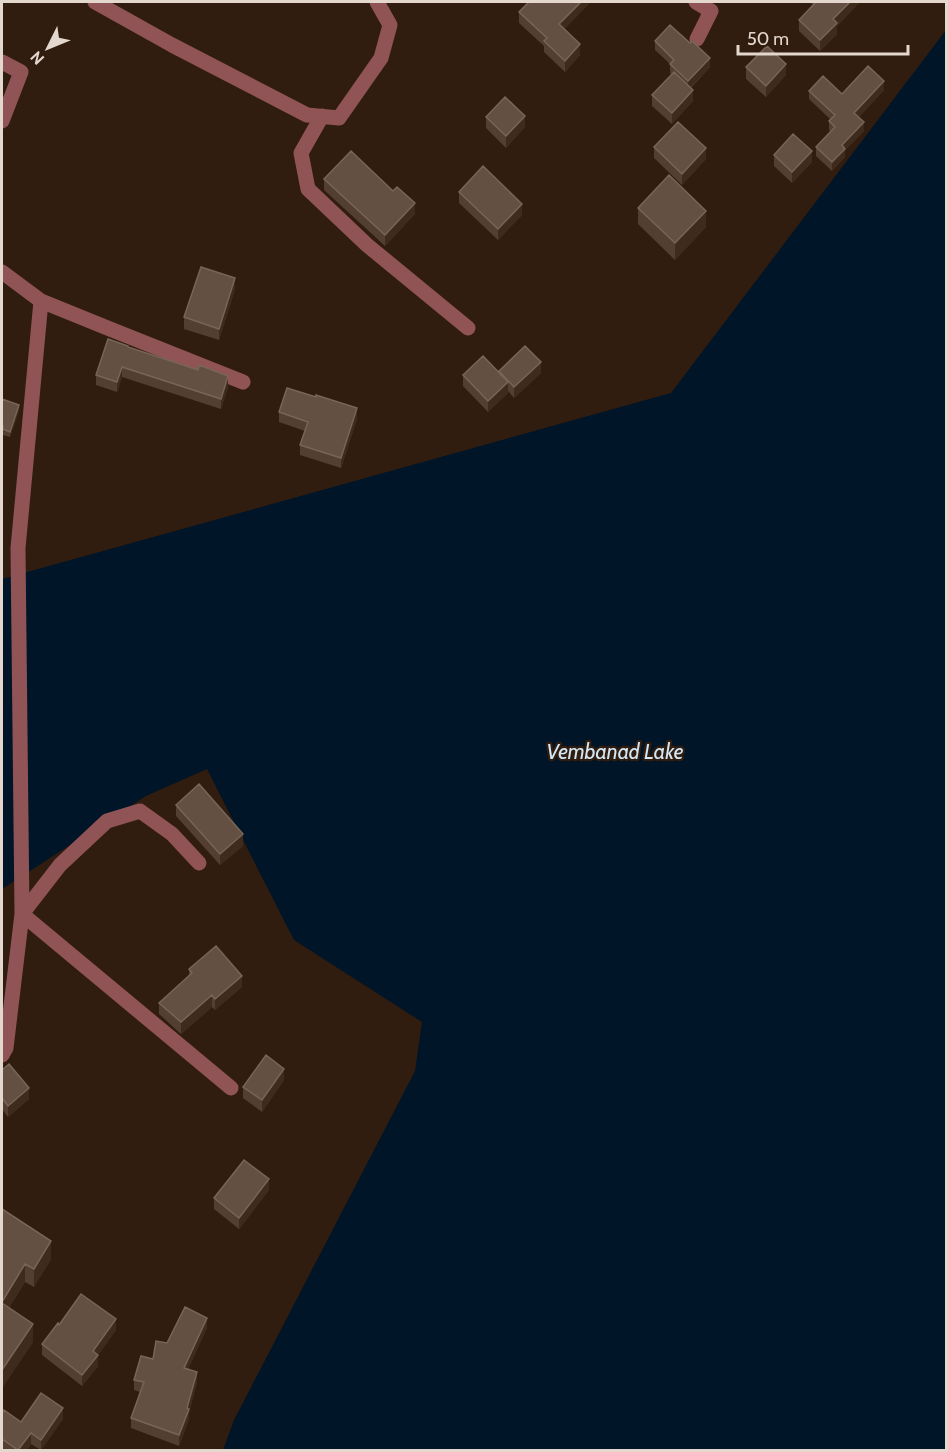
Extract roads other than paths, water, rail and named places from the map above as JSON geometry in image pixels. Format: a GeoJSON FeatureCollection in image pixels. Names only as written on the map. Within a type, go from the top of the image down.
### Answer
{"type":"FeatureCollection","features":[{"type":"Feature","properties":{"kind":"street"},"geometry":{"type":"LineString","coordinates":[[95,2],[307,115],[339,118],[381,58],[390,25],[377,2]]}},
{"type":"Feature","properties":{"kind":"street"},"geometry":{"type":"LineString","coordinates":[[696,2],[711,11],[698,39]]}},
{"type":"Feature","properties":{"kind":"street"},"geometry":{"type":"LineString","coordinates":[[2,62],[21,72],[2,121]]}},
{"type":"Feature","properties":{"kind":"street"},"geometry":{"type":"LineString","coordinates":[[322,116],[301,153],[308,189],[366,245],[468,328]]}},
{"type":"Feature","properties":{"kind":"street"},"geometry":{"type":"LineString","coordinates":[[2,272],[41,301],[243,382]]}},
{"type":"Feature","properties":{"kind":"street"},"geometry":{"type":"LineString","coordinates":[[2,1055],[6,1048],[22,914],[18,548],[41,301]]}},
{"type":"Feature","properties":{"kind":"street"},"geometry":{"type":"LineString","coordinates":[[22,914],[60,865],[107,821],[140,811],[172,834],[199,863]]}},
{"type":"Feature","properties":{"kind":"street"},"geometry":{"type":"LineString","coordinates":[[22,914],[231,1088]]}},
{"type":"Feature","properties":{"kind":"water","name":"Vembanad Lake"},"geometry":{"type":"Polygon","coordinates":[[[946,30],[946,1450],[223,1450],[234,1420],[415,1071],[422,1022],[294,940],[207,769],[146,796],[2,889],[2,579],[671,393],[946,30]]]}}]}
